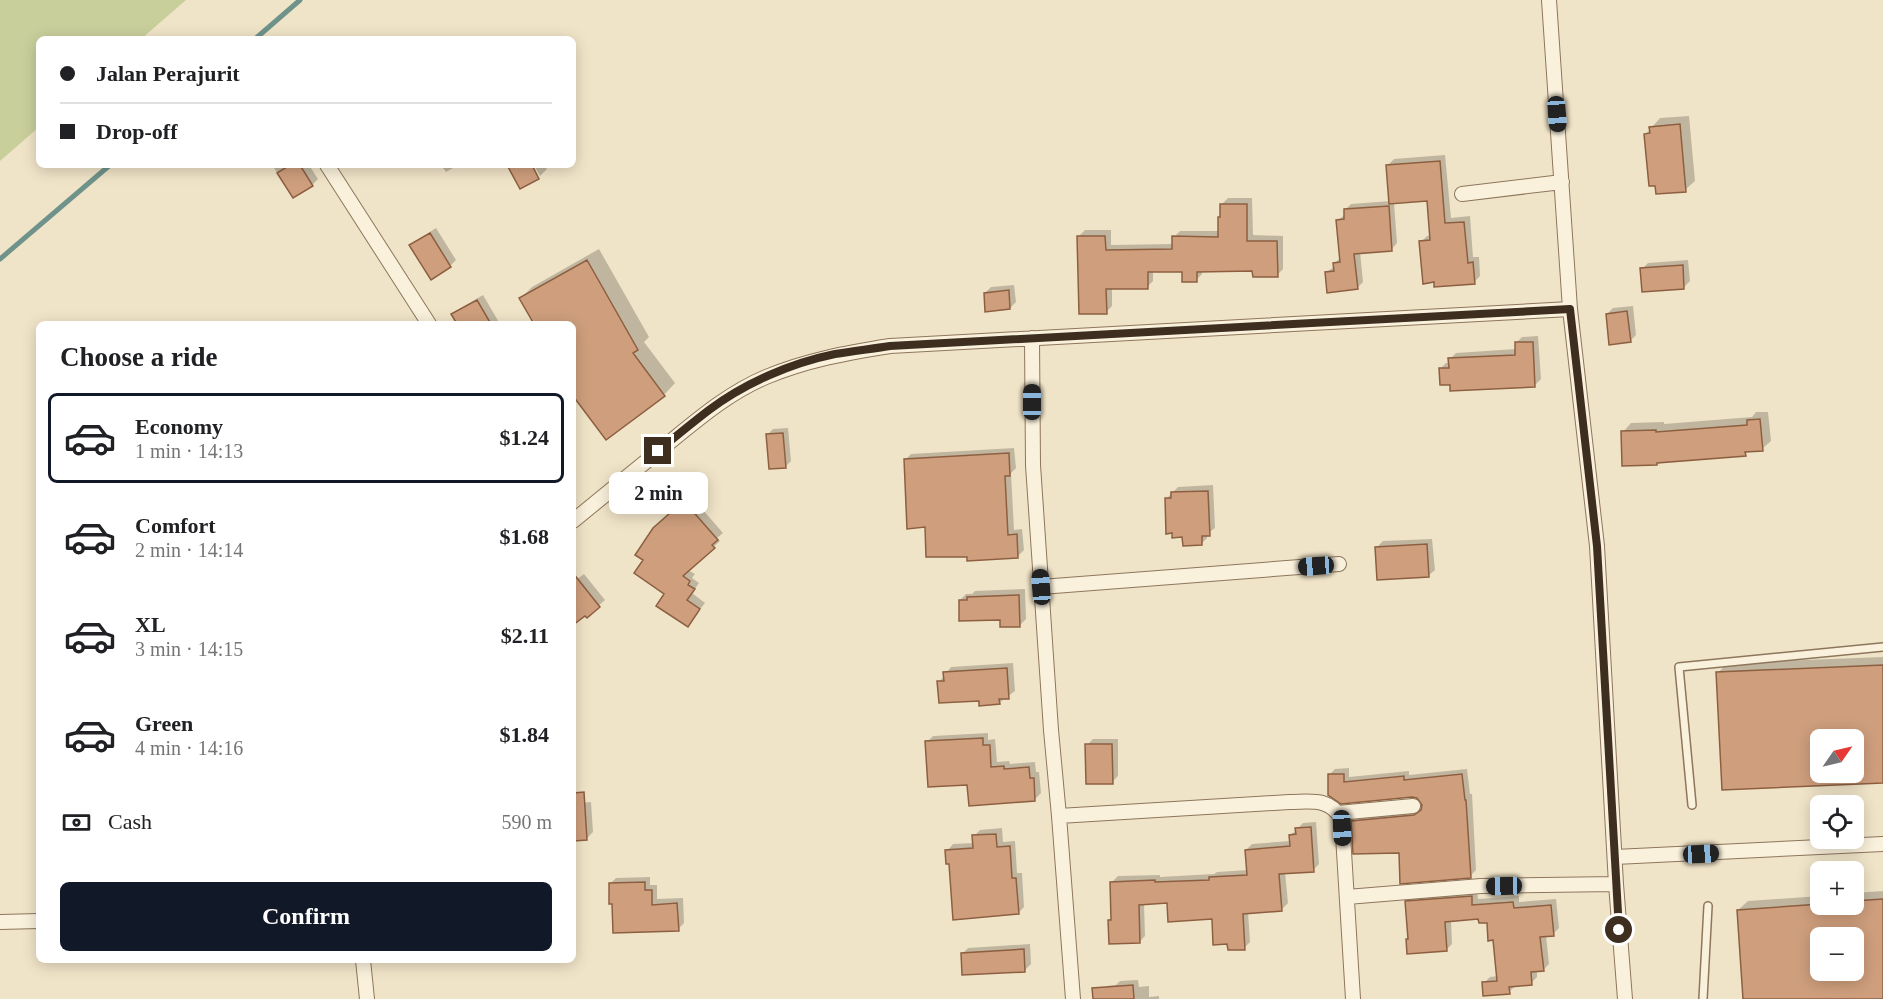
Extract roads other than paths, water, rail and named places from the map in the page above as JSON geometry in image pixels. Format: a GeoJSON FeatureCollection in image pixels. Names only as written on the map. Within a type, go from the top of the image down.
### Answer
{"type":"FeatureCollection","features":[{"type":"Feature","properties":{"kind":"street"},"geometry":{"type":"LineString","coordinates":[[1550,0],[1570,309],[1597,546],[1624,999]]}},
{"type":"Feature","properties":{"kind":"street"},"geometry":{"type":"LineString","coordinates":[[329,168],[427,321]]}},
{"type":"Feature","properties":{"kind":"street"},"geometry":{"type":"LineString","coordinates":[[1462,194],[1562,182]]}},
{"type":"Feature","properties":{"kind":"street"},"geometry":{"type":"LineString","coordinates":[[576,519],[710,409],[765,378],[800,364],[834,355],[878,348],[1032,338],[1570,309]]}},
{"type":"Feature","properties":{"kind":"street"},"geometry":{"type":"LineString","coordinates":[[1032,338],[1033,465],[1073,999]]}},
{"type":"Feature","properties":{"kind":"street"},"geometry":{"type":"LineString","coordinates":[[1041,587],[1339,564]]}},
{"type":"Feature","properties":{"kind":"street"},"geometry":{"type":"LineString","coordinates":[[1059,816],[1313,802],[1331,806],[1342,819],[1353,999]]}},
{"type":"Feature","properties":{"kind":"street"},"geometry":{"type":"LineString","coordinates":[[1338,813],[1413,806]]}},
{"type":"Feature","properties":{"kind":"street"},"geometry":{"type":"LineString","coordinates":[[1615,857],[1883,844]]}},
{"type":"Feature","properties":{"kind":"street"},"geometry":{"type":"LineString","coordinates":[[1347,897],[1481,886],[1616,884]]}},
{"type":"Feature","properties":{"kind":"street"},"geometry":{"type":"LineString","coordinates":[[0,922],[36,921]]}},
{"type":"Feature","properties":{"kind":"street"},"geometry":{"type":"LineString","coordinates":[[363,963],[367,999]]}},
{"type":"Feature","properties":{"kind":"lane"},"geometry":{"type":"LineString","coordinates":[[1692,805],[1679,667],[1883,647]]}},
{"type":"Feature","properties":{"kind":"lane"},"geometry":{"type":"LineString","coordinates":[[1703,999],[1708,906]]}},
{"type":"Feature","properties":{"kind":"waterway"},"geometry":{"type":"LineString","coordinates":[[258,36],[300,0]]}},
{"type":"Feature","properties":{"kind":"waterway"},"geometry":{"type":"LineString","coordinates":[[0,259],[106,168]]}}]}
